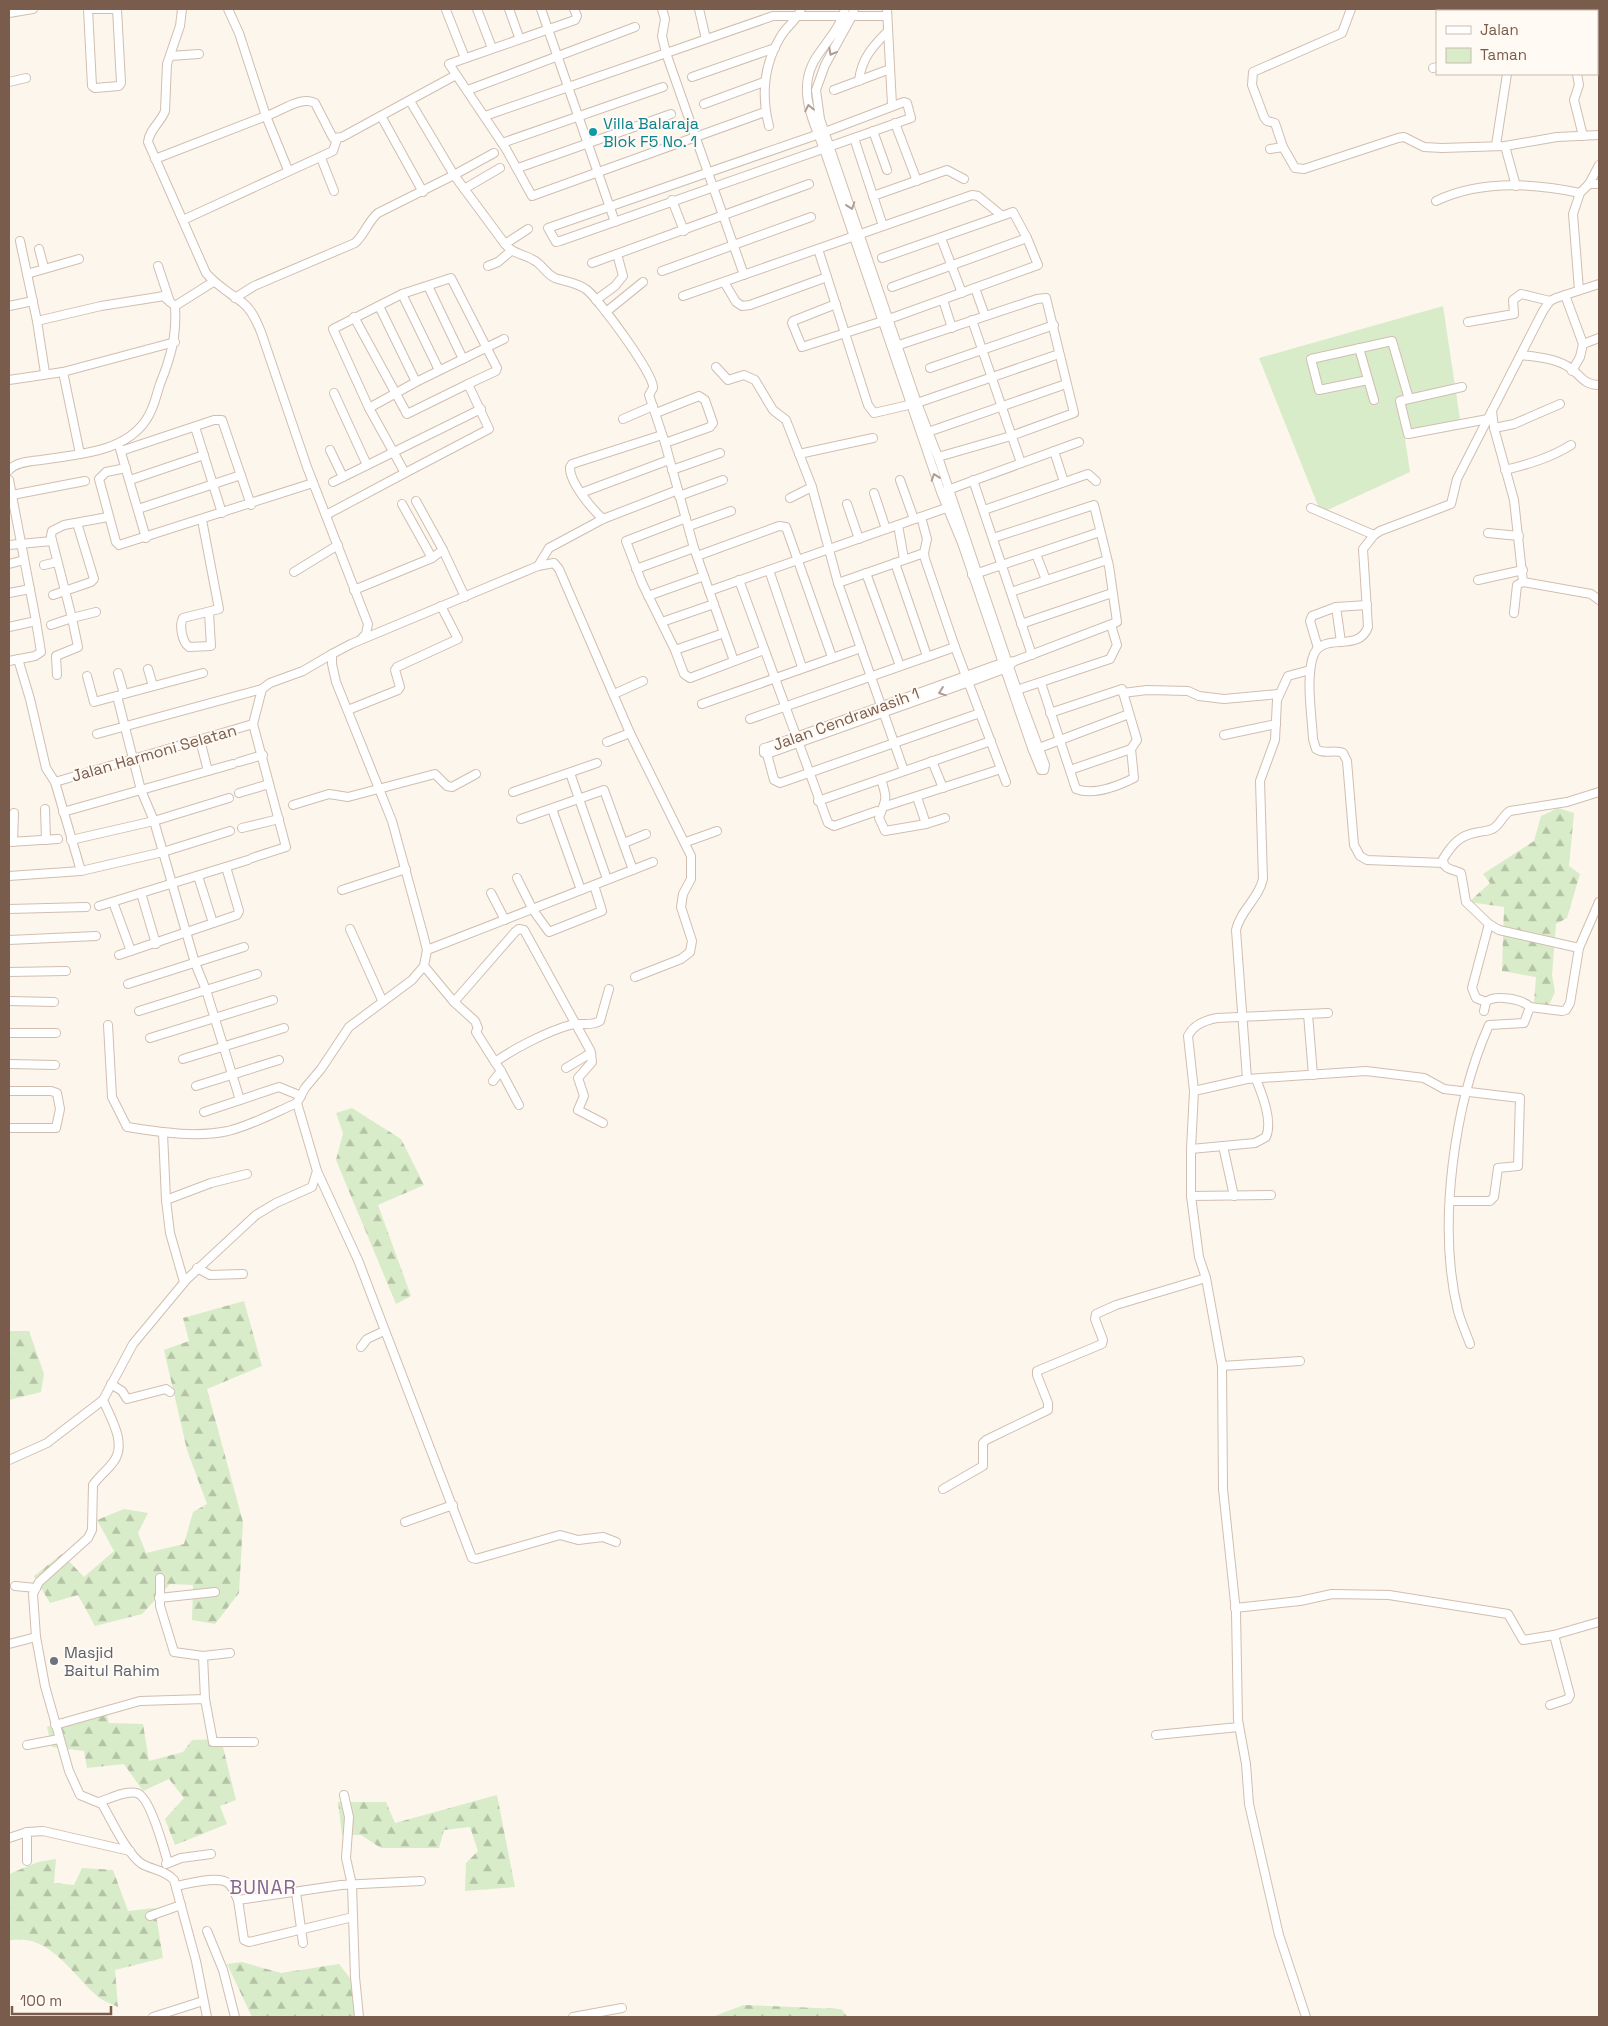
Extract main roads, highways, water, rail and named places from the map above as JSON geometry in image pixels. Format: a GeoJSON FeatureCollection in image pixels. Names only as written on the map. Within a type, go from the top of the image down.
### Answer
{"type":"FeatureCollection","features":[{"type":"Feature","properties":{"kind":"place","name":"Villa Balaraja Blok F5 No. 1"},"geometry":{"type":"Point","coordinates":[593,132]}},
{"type":"Feature","properties":{"kind":"place","name":"Masjid Baitul Rahim"},"geometry":{"type":"Point","coordinates":[54,1661]}},
{"type":"Feature","properties":{"kind":"district","name":"BUNAR"},"geometry":{"type":"Point","coordinates":[263,1887]}}]}
